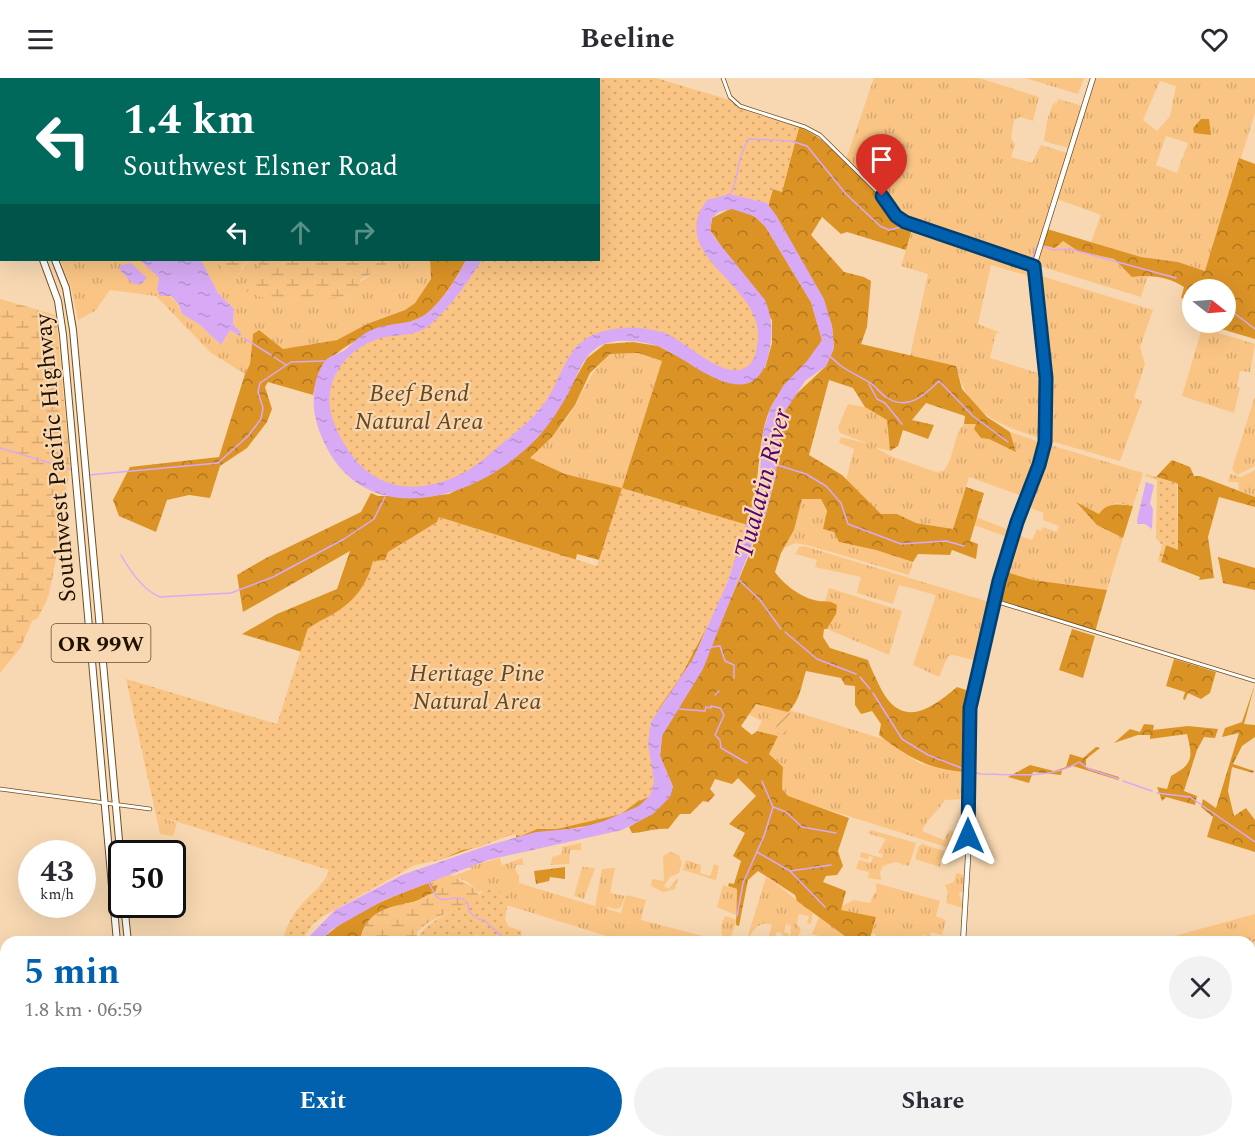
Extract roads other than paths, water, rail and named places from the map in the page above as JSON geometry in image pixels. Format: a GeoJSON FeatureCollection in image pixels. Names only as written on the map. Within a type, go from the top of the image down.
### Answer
{"type":"FeatureCollection","features":[{"type":"Feature","properties":{"kind":"highway","name":"Southwest Pacific Highway"},"geometry":{"type":"LineString","coordinates":[[43,261],[52,282],[60,313],[117,936]]}},
{"type":"Feature","properties":{"kind":"highway","name":"Southwest Pacific Highway"},"geometry":{"type":"LineString","coordinates":[[55,261],[70,306],[119,840]]}},
{"type":"Feature","properties":{"kind":"highway"},"geometry":{"type":"LineString","coordinates":[[68,387],[78,386]]}},
{"type":"Feature","properties":{"kind":"highway"},"geometry":{"type":"LineString","coordinates":[[80,528],[91,527]]}},
{"type":"Feature","properties":{"kind":"highway"},"geometry":{"type":"LineString","coordinates":[[126,918],[128,936]]}},
{"type":"Feature","properties":{"kind":"main road"},"geometry":{"type":"LineString","coordinates":[[963,936],[968,857],[967,764],[970,708],[993,601],[1045,442],[1046,378],[1034,266],[1093,78]]}},
{"type":"Feature","properties":{"kind":"street"},"geometry":{"type":"LineString","coordinates":[[723,78],[730,97],[741,107],[805,127],[820,135],[880,194],[902,221],[1034,266]]}},
{"type":"Feature","properties":{"kind":"street"},"geometry":{"type":"LineString","coordinates":[[993,601],[1255,681]]}},
{"type":"Feature","properties":{"kind":"street"},"geometry":{"type":"LineString","coordinates":[[0,789],[150,810]]}},
{"type":"Feature","properties":{"kind":"water","name":"Tualatin River"},"geometry":{"type":"Polygon","coordinates":[[[730,194],[767,203],[824,299],[832,326],[834,348],[826,366],[805,381],[782,416],[777,439],[776,475],[765,517],[703,669],[662,736],[660,756],[673,787],[670,797],[653,814],[622,830],[488,860],[384,900],[331,930],[325,936],[310,936],[335,910],[402,875],[486,846],[536,832],[580,828],[604,821],[639,806],[651,794],[654,781],[648,743],[651,722],[694,657],[728,581],[753,503],[760,472],[763,432],[770,409],[783,386],[807,361],[822,340],[811,302],[765,226],[754,216],[732,209],[719,212],[712,218],[710,230],[765,300],[771,321],[768,357],[760,374],[750,383],[737,385],[723,381],[708,375],[668,351],[643,342],[624,341],[605,344],[588,356],[551,421],[538,437],[513,460],[484,478],[452,492],[420,498],[389,496],[361,485],[337,464],[316,422],[314,395],[320,369],[327,359],[345,350],[370,331],[414,320],[426,314],[449,289],[465,261],[481,261],[465,285],[431,324],[414,333],[381,338],[367,343],[345,360],[332,383],[330,409],[334,423],[344,444],[356,461],[370,473],[386,482],[404,486],[423,486],[465,472],[519,429],[534,416],[549,397],[569,356],[576,347],[584,340],[603,331],[637,328],[662,332],[719,366],[731,370],[742,369],[751,363],[754,357],[757,345],[757,324],[748,305],[707,256],[698,239],[697,221],[707,200],[730,194]]]}},
{"type":"Feature","properties":{"kind":"water"},"geometry":{"type":"Polygon","coordinates":[[[141,261],[202,261],[218,293],[234,309],[233,324],[241,333],[240,336],[230,330],[221,345],[199,324],[182,314],[179,305],[171,296],[160,296],[157,289],[159,278],[141,261]]]}},
{"type":"Feature","properties":{"kind":"water"},"geometry":{"type":"Polygon","coordinates":[[[131,263],[147,278],[140,285],[132,283],[119,269],[121,265],[131,263]]]}},
{"type":"Feature","properties":{"kind":"water"},"geometry":{"type":"Polygon","coordinates":[[[1146,482],[1154,485],[1150,503],[1153,509],[1152,529],[1145,524],[1138,524],[1137,520],[1146,482]]]}},
{"type":"Feature","properties":{"kind":"waterway"},"geometry":{"type":"LineString","coordinates":[[730,194],[749,139],[791,141],[807,146],[846,194],[880,226],[889,230],[905,226]]}},
{"type":"Feature","properties":{"kind":"waterway"},"geometry":{"type":"LineString","coordinates":[[909,221],[1027,259],[1033,257],[1038,244]]}},
{"type":"Feature","properties":{"kind":"waterway"},"geometry":{"type":"LineString","coordinates":[[1042,246],[1052,250],[1070,249],[1176,278]]}},
{"type":"Feature","properties":{"kind":"waterway"},"geometry":{"type":"LineString","coordinates":[[1236,315],[1255,329]]}},
{"type":"Feature","properties":{"kind":"waterway"},"geometry":{"type":"LineString","coordinates":[[244,338],[271,355]]}},
{"type":"Feature","properties":{"kind":"waterway"},"geometry":{"type":"LineString","coordinates":[[829,356],[872,384],[884,396],[901,403],[922,396],[939,381],[973,416],[1008,442]]}},
{"type":"Feature","properties":{"kind":"waterway"},"geometry":{"type":"LineString","coordinates":[[274,357],[286,365]]}},
{"type":"Feature","properties":{"kind":"waterway"},"geometry":{"type":"LineString","coordinates":[[89,475],[218,463],[248,436],[261,419],[263,408],[258,392],[260,383],[291,362],[325,361]]}},
{"type":"Feature","properties":{"kind":"waterway"},"geometry":{"type":"LineString","coordinates":[[869,384],[877,399],[885,403],[902,424]]}},
{"type":"Feature","properties":{"kind":"waterway"},"geometry":{"type":"LineString","coordinates":[[0,448],[73,470]]}},
{"type":"Feature","properties":{"kind":"waterway"},"geometry":{"type":"LineString","coordinates":[[774,464],[806,474],[826,486],[841,503],[848,524],[901,544],[946,541],[964,546]]}},
{"type":"Feature","properties":{"kind":"waterway"},"geometry":{"type":"LineString","coordinates":[[121,555],[143,585],[160,597],[231,593],[273,577],[344,539],[374,519],[385,497]]}},
{"type":"Feature","properties":{"kind":"waterway"},"geometry":{"type":"LineString","coordinates":[[739,580],[760,600],[781,629]]}},
{"type":"Feature","properties":{"kind":"waterway"},"geometry":{"type":"LineString","coordinates":[[785,632],[817,659],[856,674]]}},
{"type":"Feature","properties":{"kind":"waterway"},"geometry":{"type":"LineString","coordinates":[[712,647],[720,646],[725,661],[734,665],[734,678]]}},
{"type":"Feature","properties":{"kind":"waterway"},"geometry":{"type":"LineString","coordinates":[[860,677],[870,689]]}},
{"type":"Feature","properties":{"kind":"waterway"},"geometry":{"type":"LineString","coordinates":[[715,695],[719,691]]}},
{"type":"Feature","properties":{"kind":"waterway"},"geometry":{"type":"LineString","coordinates":[[873,693],[902,739],[928,755],[964,769]]}},
{"type":"Feature","properties":{"kind":"waterway"},"geometry":{"type":"LineString","coordinates":[[679,709],[705,711],[706,707],[720,708],[724,715],[715,735],[720,740],[721,748],[747,763]]}},
{"type":"Feature","properties":{"kind":"waterway"},"geometry":{"type":"LineString","coordinates":[[972,772],[1006,775],[1044,774],[1068,768],[1079,762],[1089,769],[1119,779]]}},
{"type":"Feature","properties":{"kind":"waterway"},"geometry":{"type":"LineString","coordinates":[[737,916],[743,883],[764,836],[773,807],[762,781]]}},
{"type":"Feature","properties":{"kind":"waterway"},"geometry":{"type":"LineString","coordinates":[[1123,781],[1152,791]]}},
{"type":"Feature","properties":{"kind":"waterway"},"geometry":{"type":"LineString","coordinates":[[1157,793],[1190,797],[1255,842]]}},
{"type":"Feature","properties":{"kind":"waterway"},"geometry":{"type":"LineString","coordinates":[[773,807],[786,812],[802,827],[836,833]]}},
{"type":"Feature","properties":{"kind":"waterway"},"geometry":{"type":"LineString","coordinates":[[757,852],[790,871],[831,865]]}},
{"type":"Feature","properties":{"kind":"waterway"},"geometry":{"type":"LineString","coordinates":[[790,871],[825,907]]}},
{"type":"Feature","properties":{"kind":"waterway"},"geometry":{"type":"LineString","coordinates":[[429,883],[436,896],[442,900],[461,898],[468,903],[469,911],[475,917]]}},
{"type":"Feature","properties":{"kind":"waterway"},"geometry":{"type":"LineString","coordinates":[[477,919],[484,920],[502,936]]}},
{"type":"Feature","properties":{"kind":"park label","name":"Beef Bend Natural Area"},"geometry":{"type":"Point","coordinates":[419,407]}},
{"type":"Feature","properties":{"kind":"park label","name":"Heritage Pine Natural Area"},"geometry":{"type":"Point","coordinates":[477,687]}}]}
